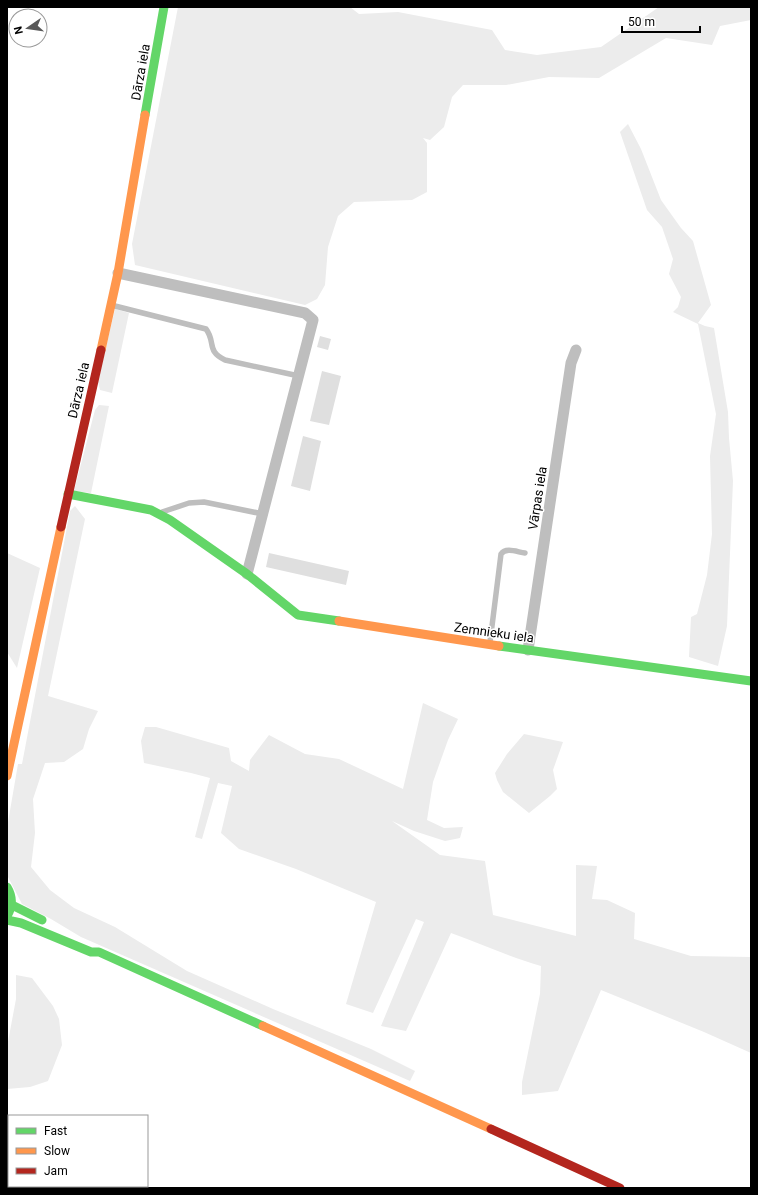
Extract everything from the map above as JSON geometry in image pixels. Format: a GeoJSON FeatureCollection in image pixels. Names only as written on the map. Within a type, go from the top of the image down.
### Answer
{"type":"FeatureCollection","features":[{"type":"Feature","properties":{"kind":"main road","name":"Dārza iela"},"geometry":{"type":"LineString","coordinates":[[7,776],[68,494],[118,273],[164,7]]}},
{"type":"Feature","properties":{"kind":"main road","name":"Zemnieku iela"},"geometry":{"type":"LineString","coordinates":[[68,494],[151,510],[158,513],[247,574],[298,615],[431,636],[751,681]]}},
{"type":"Feature","properties":{"kind":"main road"},"geometry":{"type":"LineString","coordinates":[[7,887],[12,897],[10,913],[7,916]]}},
{"type":"Feature","properties":{"kind":"main road"},"geometry":{"type":"LineString","coordinates":[[12,905],[93,946],[99,952],[290,1037],[620,1188]]}},
{"type":"Feature","properties":{"kind":"main road"},"geometry":{"type":"LineString","coordinates":[[7,920],[21,923],[91,952],[99,952]]}},
{"type":"Feature","properties":{"kind":"street"},"geometry":{"type":"LineString","coordinates":[[118,273],[304,314],[313,320],[247,574]]}},
{"type":"Feature","properties":{"kind":"street","name":"Vārpas iela"},"geometry":{"type":"LineString","coordinates":[[528,650],[571,363],[576,350]]}},
{"type":"Feature","properties":{"kind":"lane"},"geometry":{"type":"LineString","coordinates":[[111,305],[206,328],[210,334],[213,351],[218,357],[225,360],[299,376]]}},
{"type":"Feature","properties":{"kind":"lane"},"geometry":{"type":"LineString","coordinates":[[158,513],[181,505],[204,502],[263,514]]}},
{"type":"Feature","properties":{"kind":"lane"},"geometry":{"type":"LineString","coordinates":[[490,644],[502,551],[506,550],[525,553]]}},
{"type":"Feature","properties":{"kind":"shaded area"},"geometry":{"type":"Polygon","coordinates":[[[178,7],[350,7],[359,14],[398,12],[492,30],[505,50],[537,55],[601,47],[659,7],[751,7],[751,20],[720,26],[712,45],[666,38],[599,78],[549,77],[506,85],[463,85],[452,97],[444,127],[430,140],[423,138],[427,143],[427,192],[412,200],[354,202],[338,216],[328,247],[325,285],[317,299],[305,305],[135,265],[132,244],[178,7]]]}},
{"type":"Feature","properties":{"kind":"shaded area"},"geometry":{"type":"Polygon","coordinates":[[[628,124],[641,149],[661,200],[681,228],[693,241],[711,305],[698,323],[714,328],[728,412],[733,481],[727,626],[718,666],[689,657],[691,617],[697,614],[707,575],[712,534],[710,456],[716,414],[698,324],[673,312],[678,307],[681,297],[669,274],[673,259],[662,227],[647,210],[620,132],[628,124]]]}},
{"type":"Feature","properties":{"kind":"shaded area"},"geometry":{"type":"Polygon","coordinates":[[[115,309],[129,313],[112,393],[100,390],[98,382],[115,309]]]}},
{"type":"Feature","properties":{"kind":"shaded area"},"geometry":{"type":"Polygon","coordinates":[[[99,405],[109,406],[91,493],[74,491],[95,410],[99,405]]]}},
{"type":"Feature","properties":{"kind":"shaded area"},"geometry":{"type":"Polygon","coordinates":[[[75,506],[85,519],[48,696],[98,711],[89,729],[83,749],[64,762],[45,763],[33,799],[35,833],[31,867],[50,890],[74,908],[115,927],[187,971],[273,1009],[371,1049],[415,1071],[410,1081],[81,937],[22,904],[7,875],[7,828],[18,764],[22,764],[70,511],[75,506]]]}},
{"type":"Feature","properties":{"kind":"shaded area"},"geometry":{"type":"Polygon","coordinates":[[[7,553],[40,568],[17,668],[7,652],[7,553]]]}},
{"type":"Feature","properties":{"kind":"shaded area"},"geometry":{"type":"Polygon","coordinates":[[[423,703],[458,719],[448,740],[433,782],[427,820],[444,828],[463,827],[460,838],[445,841],[414,831],[392,821],[440,855],[485,861],[493,915],[576,936],[576,865],[597,866],[592,899],[607,900],[635,913],[634,939],[691,956],[751,957],[751,1053],[601,990],[558,1091],[522,1095],[522,1082],[540,994],[541,966],[507,955],[451,933],[406,1031],[381,1026],[424,922],[416,919],[373,1013],[346,1004],[376,902],[296,869],[239,849],[221,833],[232,786],[218,783],[202,839],[195,837],[210,778],[144,763],[141,741],[145,727],[156,727],[229,748],[231,761],[249,771],[250,760],[269,735],[305,754],[339,759],[403,789],[423,703]]]}},
{"type":"Feature","properties":{"kind":"shaded area"},"geometry":{"type":"Polygon","coordinates":[[[524,734],[563,742],[553,770],[557,789],[529,813],[503,792],[495,773],[507,754],[524,734]]]}},
{"type":"Feature","properties":{"kind":"shaded area"},"geometry":{"type":"Polygon","coordinates":[[[16,975],[32,978],[53,1006],[59,1019],[62,1045],[48,1081],[30,1087],[7,1089],[7,1047],[16,999],[16,975]]]}},
{"type":"Feature","properties":{"kind":"building"},"geometry":{"type":"Polygon","coordinates":[[[320,336],[331,339],[328,350],[317,347],[320,336]]]}},
{"type":"Feature","properties":{"kind":"building"},"geometry":{"type":"Polygon","coordinates":[[[322,371],[341,376],[329,425],[310,421],[322,371]]]}},
{"type":"Feature","properties":{"kind":"building"},"geometry":{"type":"Polygon","coordinates":[[[303,436],[321,441],[310,491],[291,486],[303,436]]]}},
{"type":"Feature","properties":{"kind":"building"},"geometry":{"type":"Polygon","coordinates":[[[269,553],[349,571],[346,585],[266,567],[269,553]]]}},
{"type":"Feature","properties":{"kind":"traffic: fast"},"geometry":{"type":"LineString","coordinates":[[145,115],[164,7]]}},
{"type":"Feature","properties":{"kind":"traffic: fast"},"geometry":{"type":"LineString","coordinates":[[68,494],[151,510],[170,520],[247,574],[298,615],[339,621]]}},
{"type":"Feature","properties":{"kind":"traffic: fast"},"geometry":{"type":"LineString","coordinates":[[499,646],[751,681]]}},
{"type":"Feature","properties":{"kind":"traffic: fast"},"geometry":{"type":"LineString","coordinates":[[7,887],[12,902],[7,916]]}},
{"type":"Feature","properties":{"kind":"traffic: fast"},"geometry":{"type":"LineString","coordinates":[[12,905],[42,920]]}},
{"type":"Feature","properties":{"kind":"traffic: fast"},"geometry":{"type":"LineString","coordinates":[[7,920],[21,923],[91,952],[99,952],[263,1026]]}},
{"type":"Feature","properties":{"kind":"traffic: slow"},"geometry":{"type":"LineString","coordinates":[[101,350],[118,273],[145,115]]}},
{"type":"Feature","properties":{"kind":"traffic: slow"},"geometry":{"type":"LineString","coordinates":[[7,776],[61,527]]}},
{"type":"Feature","properties":{"kind":"traffic: slow"},"geometry":{"type":"LineString","coordinates":[[339,621],[499,646]]}},
{"type":"Feature","properties":{"kind":"traffic: slow"},"geometry":{"type":"LineString","coordinates":[[263,1026],[491,1129]]}},
{"type":"Feature","properties":{"kind":"traffic: jam"},"geometry":{"type":"LineString","coordinates":[[61,527],[101,350]]}},
{"type":"Feature","properties":{"kind":"traffic: jam"},"geometry":{"type":"LineString","coordinates":[[491,1129],[620,1188]]}}]}
